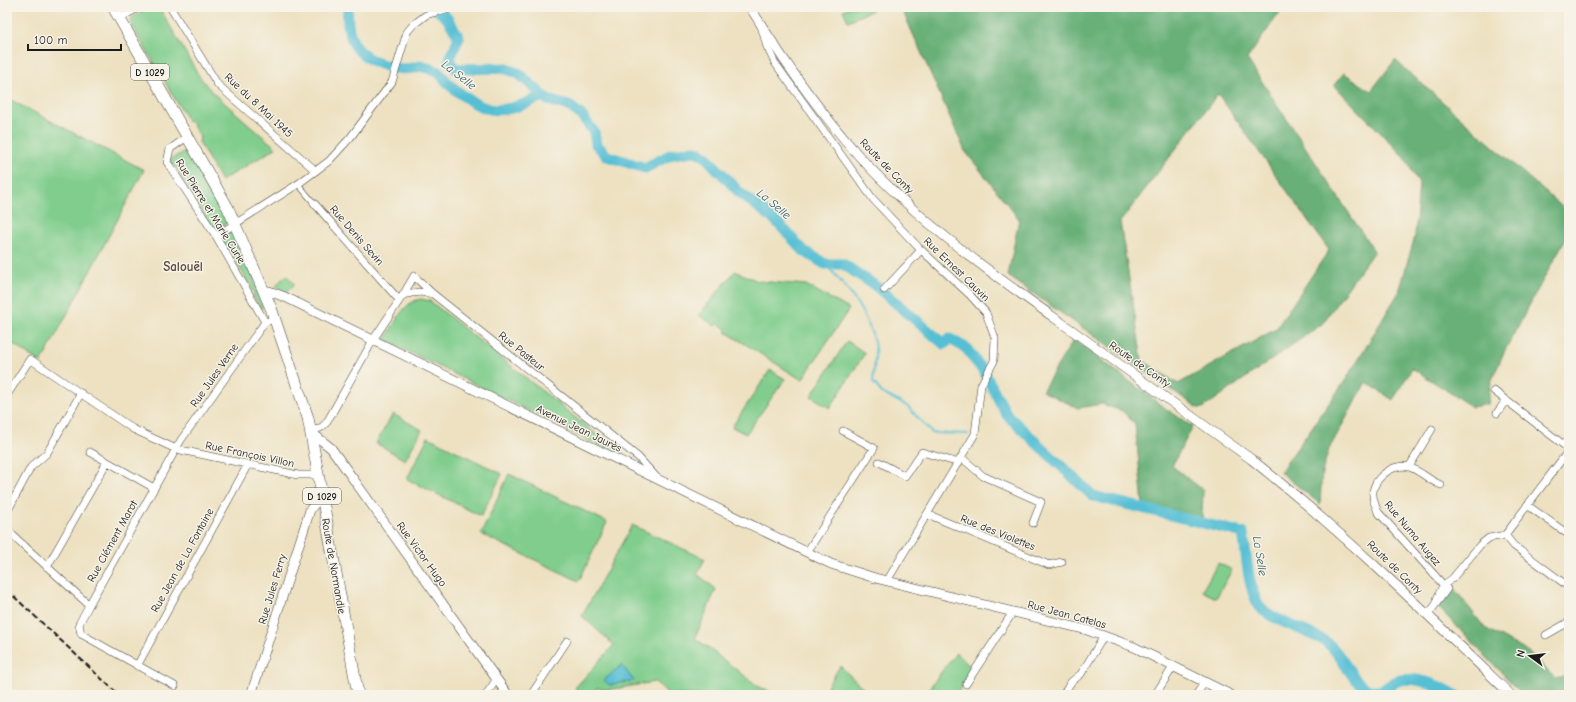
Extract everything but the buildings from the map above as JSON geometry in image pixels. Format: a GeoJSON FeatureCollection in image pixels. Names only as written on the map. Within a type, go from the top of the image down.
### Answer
{"type":"FeatureCollection","features":[{"type":"Feature","properties":{"kind":"main road","name":"D 1029"},"geometry":{"type":"LineString","coordinates":[[113,7],[188,137],[235,224],[266,297]]}},
{"type":"Feature","properties":{"kind":"main road","name":"Route de Normandie"},"geometry":{"type":"LineString","coordinates":[[266,297],[270,321],[301,394],[311,432],[358,695]]}},
{"type":"Feature","properties":{"kind":"street"},"geometry":{"type":"LineString","coordinates":[[120,18],[140,7]]}},
{"type":"Feature","properties":{"kind":"street","name":"Rue du 8 Mai 1945"},"geometry":{"type":"LineString","coordinates":[[170,7],[194,48],[222,89],[316,171]]}},
{"type":"Feature","properties":{"kind":"street","name":"Route de Conty"},"geometry":{"type":"LineString","coordinates":[[750,7],[768,42],[810,96],[859,156],[901,198],[931,225],[979,264],[1251,459],[1355,546],[1511,695]]}},
{"type":"Feature","properties":{"kind":"street"},"geometry":{"type":"LineString","coordinates":[[216,236],[316,171],[350,138],[385,93],[395,74],[407,32],[420,19],[432,12],[451,8]]}},
{"type":"Feature","properties":{"kind":"street","name":"Rue Ernest Cauvin"},"geometry":{"type":"LineString","coordinates":[[768,42],[775,63],[798,97],[873,199],[921,250],[970,295],[986,313],[995,338],[996,349],[994,361],[981,385],[977,428],[961,460],[887,581]]}},
{"type":"Feature","properties":{"kind":"street","name":"Rue Pierre et Marie Curie"},"geometry":{"type":"LineString","coordinates":[[188,137],[170,149],[167,162],[270,321]]}},
{"type":"Feature","properties":{"kind":"street","name":"Rue Denis Sevin"},"geometry":{"type":"LineString","coordinates":[[298,184],[401,298]]}},
{"type":"Feature","properties":{"kind":"street"},"geometry":{"type":"LineString","coordinates":[[884,290],[921,250]]}},
{"type":"Feature","properties":{"kind":"street","name":"Rue Pasteur"},"geometry":{"type":"LineString","coordinates":[[401,298],[414,276],[433,294],[638,457],[659,480]]}},
{"type":"Feature","properties":{"kind":"street"},"geometry":{"type":"LineString","coordinates":[[311,432],[322,427],[326,422],[373,340],[401,298],[419,292],[433,294]]}},
{"type":"Feature","properties":{"kind":"street","name":"Avenue Jean Jaurès"},"geometry":{"type":"LineString","coordinates":[[266,297],[285,297],[807,552],[837,566],[887,581]]}},
{"type":"Feature","properties":{"kind":"street","name":"Rue Jules Verne"},"geometry":{"type":"LineString","coordinates":[[176,449],[270,321]]}},
{"type":"Feature","properties":{"kind":"street","name":"Rue François Villon"},"geometry":{"type":"LineString","coordinates":[[10,386],[30,359],[134,429],[176,449],[247,466],[306,477],[319,475]]}},
{"type":"Feature","properties":{"kind":"street"},"geometry":{"type":"LineString","coordinates":[[7,395],[10,386]]}},
{"type":"Feature","properties":{"kind":"street"},"geometry":{"type":"LineString","coordinates":[[1428,615],[1435,607],[1447,585],[1480,545],[1489,538],[1505,534],[1569,449],[1494,391]]}},
{"type":"Feature","properties":{"kind":"street"},"geometry":{"type":"LineString","coordinates":[[7,512],[31,467],[47,453],[81,393]]}},
{"type":"Feature","properties":{"kind":"street"},"geometry":{"type":"LineString","coordinates":[[1497,413],[1506,400]]}},
{"type":"Feature","properties":{"kind":"street"},"geometry":{"type":"LineString","coordinates":[[1432,429],[1409,467],[1433,482],[1441,485]]}},
{"type":"Feature","properties":{"kind":"street"},"geometry":{"type":"LineString","coordinates":[[807,552],[874,448],[843,431]]}},
{"type":"Feature","properties":{"kind":"street","name":"Rue Victor Hugo"},"geometry":{"type":"LineString","coordinates":[[311,432],[333,450],[508,695]]}},
{"type":"Feature","properties":{"kind":"street","name":"Rue Clément Marot"},"geometry":{"type":"LineString","coordinates":[[137,666],[129,659],[81,634],[80,624],[89,605],[176,449]]}},
{"type":"Feature","properties":{"kind":"street"},"geometry":{"type":"LineString","coordinates":[[622,462],[629,451]]}},
{"type":"Feature","properties":{"kind":"street"},"geometry":{"type":"LineString","coordinates":[[90,452],[154,488]]}},
{"type":"Feature","properties":{"kind":"street"},"geometry":{"type":"LineString","coordinates":[[879,462],[905,476],[922,452],[961,460],[983,476],[1040,502],[1033,523]]}},
{"type":"Feature","properties":{"kind":"street"},"geometry":{"type":"LineString","coordinates":[[48,567],[107,462]]}},
{"type":"Feature","properties":{"kind":"street","name":"Rue Jean de La Fontaine"},"geometry":{"type":"LineString","coordinates":[[137,666],[247,466]]}},
{"type":"Feature","properties":{"kind":"street","name":"Rue Numa Augez"},"geometry":{"type":"LineString","coordinates":[[1409,467],[1392,469],[1378,480],[1373,492],[1374,502],[1378,512],[1447,585]]}},
{"type":"Feature","properties":{"kind":"street","name":"Rue Jules Ferry"},"geometry":{"type":"LineString","coordinates":[[251,695],[310,510],[322,494]]}},
{"type":"Feature","properties":{"kind":"street"},"geometry":{"type":"LineString","coordinates":[[1527,505],[1569,536]]}},
{"type":"Feature","properties":{"kind":"street","name":"Rue des Violettes"},"geometry":{"type":"LineString","coordinates":[[927,514],[1049,564],[1062,562]]}},
{"type":"Feature","properties":{"kind":"street"},"geometry":{"type":"LineString","coordinates":[[7,530],[89,605]]}},
{"type":"Feature","properties":{"kind":"street"},"geometry":{"type":"LineString","coordinates":[[1505,534],[1514,546],[1569,587]]}},
{"type":"Feature","properties":{"kind":"street","name":"Rue Jean Catelas"},"geometry":{"type":"LineString","coordinates":[[887,581],[1068,625],[1104,636],[1134,647],[1231,695]]}},
{"type":"Feature","properties":{"kind":"street"},"geometry":{"type":"LineString","coordinates":[[966,684],[1013,612]]}},
{"type":"Feature","properties":{"kind":"street"},"geometry":{"type":"LineString","coordinates":[[1546,635],[1569,622]]}},
{"type":"Feature","properties":{"kind":"street"},"geometry":{"type":"LineString","coordinates":[[1062,695],[1071,682],[1081,674],[1104,636]]}},
{"type":"Feature","properties":{"kind":"street"},"geometry":{"type":"LineString","coordinates":[[531,695],[567,641]]}},
{"type":"Feature","properties":{"kind":"street"},"geometry":{"type":"LineString","coordinates":[[137,666],[175,686]]}},
{"type":"Feature","properties":{"kind":"street"},"geometry":{"type":"LineString","coordinates":[[1155,695],[1174,667]]}},
{"type":"Feature","properties":{"kind":"street"},"geometry":{"type":"LineString","coordinates":[[486,695],[496,680]]}},
{"type":"Feature","properties":{"kind":"street"},"geometry":{"type":"LineString","coordinates":[[1196,695],[1205,682]]}},
{"type":"Feature","properties":{"kind":"green space"},"geometry":{"type":"Polygon","coordinates":[[[149,7],[159,7],[199,76],[212,92],[276,148],[221,181],[199,142],[200,137],[191,122],[188,121],[131,24],[132,18],[149,7]]]}},
{"type":"Feature","properties":{"kind":"green space"},"geometry":{"type":"Polygon","coordinates":[[[849,7],[872,7],[873,10],[848,21],[843,10],[849,7]]]}},
{"type":"Feature","properties":{"kind":"green space"},"geometry":{"type":"Polygon","coordinates":[[[901,7],[1280,7],[1282,9],[1247,59],[1374,251],[1322,324],[1203,408],[1198,408],[1008,276],[1019,219],[965,151],[901,7]],[[1218,94],[1120,222],[1142,360],[1178,384],[1276,329],[1329,250],[1218,94]]]}},
{"type":"Feature","properties":{"kind":"green space"},"geometry":{"type":"Polygon","coordinates":[[[1395,60],[1569,213],[1569,232],[1504,352],[1491,382],[1488,404],[1472,407],[1412,368],[1393,400],[1366,382],[1329,449],[1322,472],[1320,504],[1280,472],[1347,378],[1399,292],[1415,236],[1419,184],[1405,158],[1334,85],[1344,73],[1371,91],[1395,60]]]}},
{"type":"Feature","properties":{"kind":"green space"},"geometry":{"type":"Polygon","coordinates":[[[7,98],[144,170],[41,363],[7,340],[7,98]]]}},
{"type":"Feature","properties":{"kind":"green space"},"geometry":{"type":"Polygon","coordinates":[[[187,151],[194,164],[196,163],[227,217],[225,225],[214,229],[210,225],[175,166],[173,166],[170,159],[187,151]]]}},
{"type":"Feature","properties":{"kind":"green space"},"geometry":{"type":"Polygon","coordinates":[[[229,233],[234,234],[251,271],[263,308],[260,308],[253,295],[254,293],[235,259],[232,259],[221,243],[222,238],[229,233]]]}},
{"type":"Feature","properties":{"kind":"green space"},"geometry":{"type":"Polygon","coordinates":[[[735,271],[758,281],[806,285],[849,309],[802,380],[726,332],[728,330],[717,323],[715,326],[699,315],[735,271]]]}},
{"type":"Feature","properties":{"kind":"green space"},"geometry":{"type":"Polygon","coordinates":[[[287,276],[294,283],[294,285],[286,293],[276,286],[284,277],[287,276]]]}},
{"type":"Feature","properties":{"kind":"green space"},"geometry":{"type":"Polygon","coordinates":[[[421,299],[430,301],[616,450],[617,448],[623,453],[621,456],[385,340],[399,315],[414,301],[421,299]]]}},
{"type":"Feature","properties":{"kind":"green space"},"geometry":{"type":"Polygon","coordinates":[[[1074,339],[1166,409],[1193,426],[1172,466],[1203,490],[1202,521],[1143,505],[1135,424],[1122,411],[1102,404],[1078,408],[1042,391],[1074,339]]]}},
{"type":"Feature","properties":{"kind":"green space"},"geometry":{"type":"Polygon","coordinates":[[[847,341],[865,353],[830,408],[811,396],[847,341]]]}},
{"type":"Feature","properties":{"kind":"green space"},"geometry":{"type":"Polygon","coordinates":[[[770,370],[785,379],[746,434],[732,427],[770,370]]]}},
{"type":"Feature","properties":{"kind":"green space"},"geometry":{"type":"Polygon","coordinates":[[[393,414],[422,430],[405,460],[376,443],[393,414]]]}},
{"type":"Feature","properties":{"kind":"green space"},"geometry":{"type":"Polygon","coordinates":[[[428,437],[502,474],[481,516],[407,479],[428,437]]]}},
{"type":"Feature","properties":{"kind":"green space"},"geometry":{"type":"Polygon","coordinates":[[[509,474],[607,522],[579,581],[481,534],[509,474]]]}},
{"type":"Feature","properties":{"kind":"green space"},"geometry":{"type":"Polygon","coordinates":[[[632,525],[705,559],[697,574],[716,589],[695,638],[759,687],[778,695],[670,695],[655,682],[607,690],[596,688],[593,695],[582,695],[575,688],[614,645],[582,616],[632,525]]]}},
{"type":"Feature","properties":{"kind":"green space"},"geometry":{"type":"Polygon","coordinates":[[[1218,563],[1232,570],[1216,598],[1202,591],[1218,563]]]}},
{"type":"Feature","properties":{"kind":"green space"},"geometry":{"type":"Polygon","coordinates":[[[1453,587],[1485,628],[1530,653],[1555,678],[1569,675],[1569,695],[1523,695],[1438,607],[1453,587]]]}},
{"type":"Feature","properties":{"kind":"green space"},"geometry":{"type":"Polygon","coordinates":[[[956,653],[972,668],[957,695],[924,695],[956,653]]]}},
{"type":"Feature","properties":{"kind":"green space"},"geometry":{"type":"Polygon","coordinates":[[[840,666],[870,695],[822,695],[840,666]]]}},
{"type":"Feature","properties":{"kind":"water"},"geometry":{"type":"Polygon","coordinates":[[[622,665],[634,681],[609,685],[604,680],[622,665]]]}},
{"type":"Feature","properties":{"kind":"waterway","name":"La Selle"},"geometry":{"type":"LineString","coordinates":[[348,7],[348,26],[354,44],[366,57],[374,61],[393,68],[403,69],[420,66],[436,71],[464,96],[485,108],[495,110],[516,107],[543,96]]}},
{"type":"Feature","properties":{"kind":"waterway","name":"La Selle"},"geometry":{"type":"LineString","coordinates":[[434,7],[447,18],[459,37],[449,61],[456,69],[503,68],[518,73],[548,100],[569,106],[581,115],[594,132],[596,144],[607,156],[645,168],[672,154],[695,151],[704,155],[740,193],[775,220],[804,251],[825,264],[843,264],[877,287],[944,344],[950,339],[966,348],[984,372],[1007,415],[1093,496],[1243,533],[1250,580],[1259,606],[1263,611],[1279,620],[1326,642],[1338,654],[1353,676],[1365,688],[1373,691],[1380,691],[1395,682],[1410,679],[1426,682],[1455,695]]}},
{"type":"Feature","properties":{"kind":"waterway"},"geometry":{"type":"LineString","coordinates":[[825,264],[849,292],[863,313],[873,336],[875,348],[873,382],[882,393],[907,406],[932,433],[968,434]]}},
{"type":"Feature","properties":{"kind":"railway"},"geometry":{"type":"LineString","coordinates":[[7,590],[119,695]]}},
{"type":"Feature","properties":{"kind":"district","name":"Salouël"},"geometry":{"type":"Point","coordinates":[183,266]}}]}
